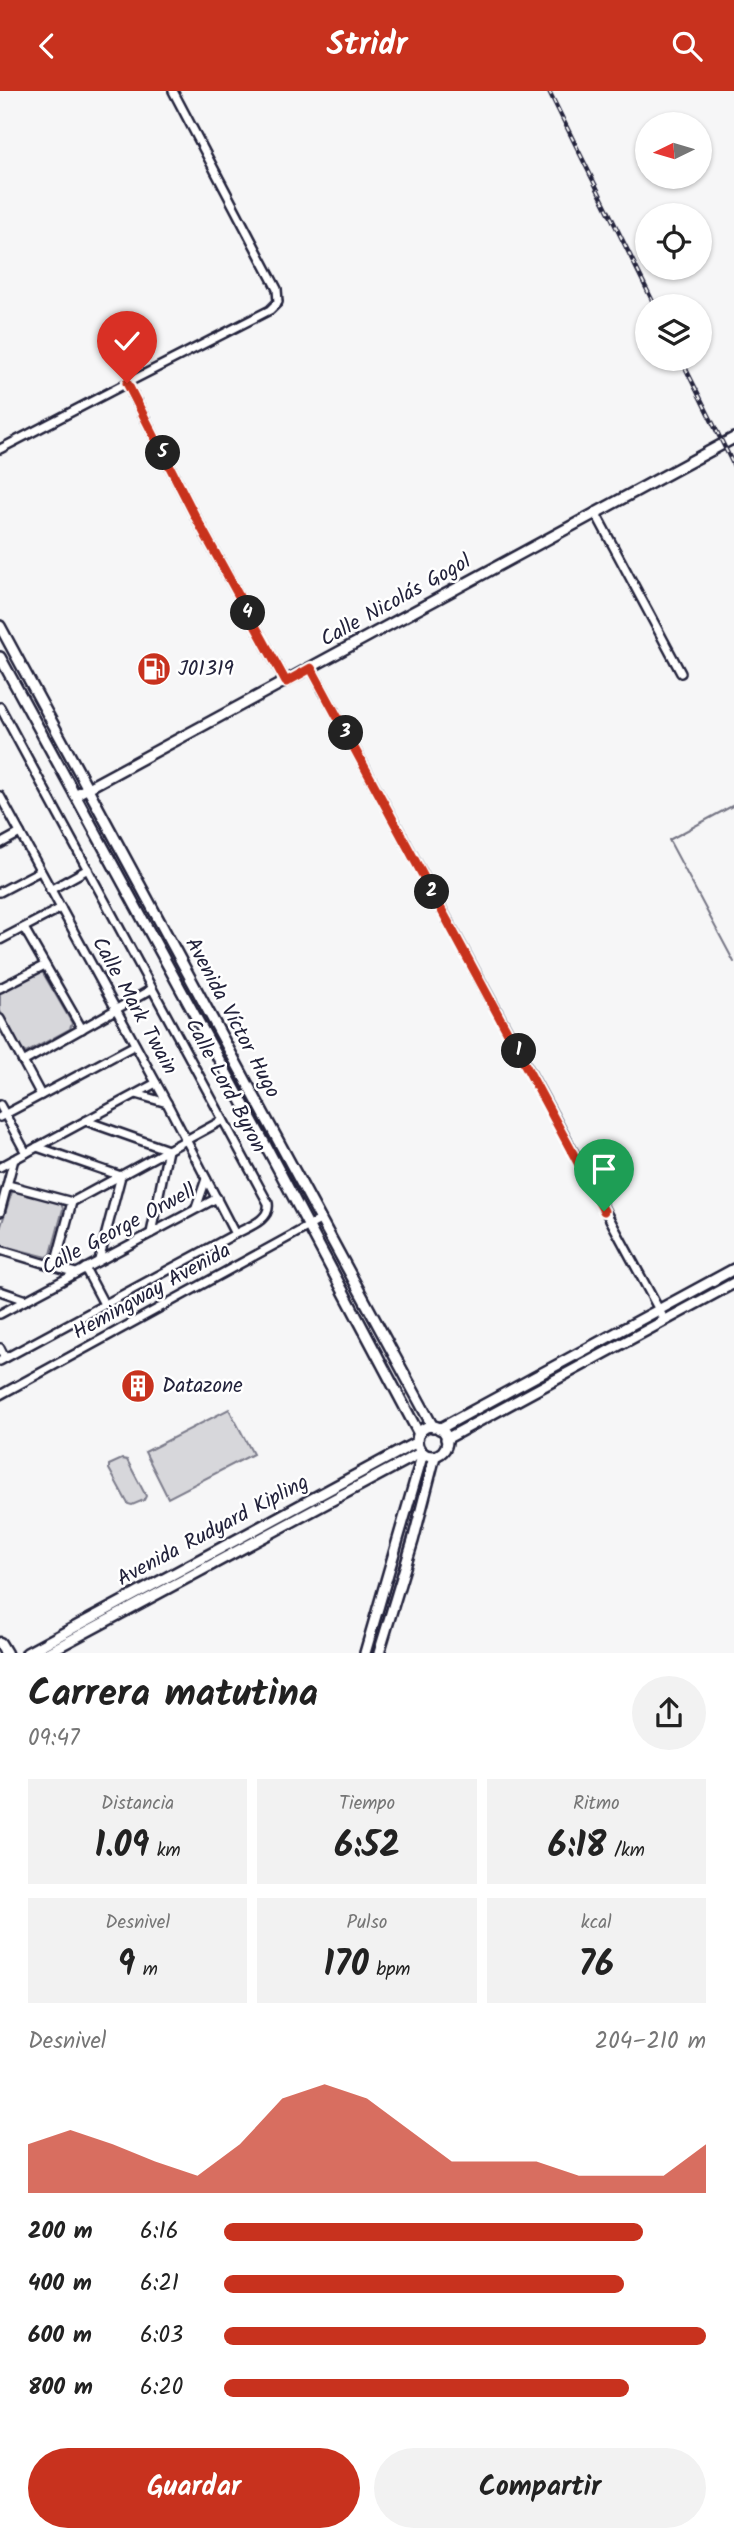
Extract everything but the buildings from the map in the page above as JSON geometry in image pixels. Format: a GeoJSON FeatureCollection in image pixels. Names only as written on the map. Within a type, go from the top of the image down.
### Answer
{"type":"FeatureCollection","features":[{"type":"Feature","properties":{"kind":"main road"},"geometry":{"type":"LineString","coordinates":[[0,1643],[6,1653]]}},
{"type":"Feature","properties":{"kind":"street"},"geometry":{"type":"LineString","coordinates":[[0,449],[270,310],[278,302],[277,289],[173,91]]}},
{"type":"Feature","properties":{"kind":"street"},"geometry":{"type":"LineString","coordinates":[[127,383],[195,516],[286,682]]}},
{"type":"Feature","properties":{"kind":"street","name":"Calle Nicolás Gogol"},"geometry":{"type":"LineString","coordinates":[[75,795],[734,438]]}},
{"type":"Feature","properties":{"kind":"street"},"geometry":{"type":"LineString","coordinates":[[595,512],[681,673]]}},
{"type":"Feature","properties":{"kind":"street","name":"Avenida Víctor Hugo"},"geometry":{"type":"LineString","coordinates":[[0,626],[320,1220],[436,1428]]}},
{"type":"Feature","properties":{"kind":"street","name":"Avenida Víctor Hugo"},"geometry":{"type":"LineString","coordinates":[[0,657],[309,1226],[418,1438]]}},
{"type":"Feature","properties":{"kind":"street"},"geometry":{"type":"LineString","coordinates":[[311,668],[664,1319]]}},
{"type":"Feature","properties":{"kind":"street","name":"Calle Lord Byron"},"geometry":{"type":"LineString","coordinates":[[1,713],[269,1206],[265,1216],[235,1234],[3,1360]]}},
{"type":"Feature","properties":{"kind":"street","name":"Calle Mark Twain"},"geometry":{"type":"LineString","coordinates":[[0,796],[235,1234]]}},
{"type":"Feature","properties":{"kind":"street"},"geometry":{"type":"LineString","coordinates":[[0,844],[20,833]]}},
{"type":"Feature","properties":{"kind":"street"},"geometry":{"type":"LineString","coordinates":[[50,890],[88,869]]}},
{"type":"Feature","properties":{"kind":"street"},"geometry":{"type":"LineString","coordinates":[[0,892],[40,871]]}},
{"type":"Feature","properties":{"kind":"street"},"geometry":{"type":"LineString","coordinates":[[0,940],[61,908]]}},
{"type":"Feature","properties":{"kind":"street"},"geometry":{"type":"LineString","coordinates":[[24,928],[82,1029]]}},
{"type":"Feature","properties":{"kind":"street"},"geometry":{"type":"LineString","coordinates":[[0,988],[45,965]]}},
{"type":"Feature","properties":{"kind":"street"},"geometry":{"type":"LineString","coordinates":[[23,1062],[152,989]]}},
{"type":"Feature","properties":{"kind":"street"},"geometry":{"type":"LineString","coordinates":[[0,1019],[41,1095]]}},
{"type":"Feature","properties":{"kind":"street"},"geometry":{"type":"LineString","coordinates":[[3,1115],[135,1045]]}},
{"type":"Feature","properties":{"kind":"street"},"geometry":{"type":"LineString","coordinates":[[0,1167],[156,1083]]}},
{"type":"Feature","properties":{"kind":"street"},"geometry":{"type":"LineString","coordinates":[[136,1094],[167,1103]]}},
{"type":"Feature","properties":{"kind":"street"},"geometry":{"type":"LineString","coordinates":[[0,1105],[3,1115],[26,1153]]}},
{"type":"Feature","properties":{"kind":"street"},"geometry":{"type":"LineString","coordinates":[[8,1185],[72,1202],[223,1120]]}},
{"type":"Feature","properties":{"kind":"street"},"geometry":{"type":"LineString","coordinates":[[86,1121],[168,1150]]}},
{"type":"Feature","properties":{"kind":"street"},"geometry":{"type":"LineString","coordinates":[[37,1147],[121,1176]]}},
{"type":"Feature","properties":{"kind":"street"},"geometry":{"type":"LineString","coordinates":[[150,1233],[168,1150]]}},
{"type":"Feature","properties":{"kind":"street"},"geometry":{"type":"LineString","coordinates":[[0,1212],[14,1159]]}},
{"type":"Feature","properties":{"kind":"street"},"geometry":{"type":"LineString","coordinates":[[99,1260],[121,1176]]}},
{"type":"Feature","properties":{"kind":"street"},"geometry":{"type":"LineString","coordinates":[[196,1209],[206,1179]]}},
{"type":"Feature","properties":{"kind":"street","name":"Calle George Orwell"},"geometry":{"type":"LineString","coordinates":[[0,1314],[217,1198]]}},
{"type":"Feature","properties":{"kind":"street"},"geometry":{"type":"LineString","coordinates":[[55,1265],[72,1202]]}},
{"type":"Feature","properties":{"kind":"street","name":"Hemingway Avenida"},"geometry":{"type":"LineString","coordinates":[[0,1395],[320,1220]]}},
{"type":"Feature","properties":{"kind":"street"},"geometry":{"type":"LineString","coordinates":[[0,1250],[76,1273]]}},
{"type":"Feature","properties":{"kind":"street"},"geometry":{"type":"LineString","coordinates":[[85,1268],[104,1304]]}},
{"type":"Feature","properties":{"kind":"street"},"geometry":{"type":"LineString","coordinates":[[365,1653],[422,1453],[418,1438],[425,1428],[436,1428],[734,1269]]}},
{"type":"Feature","properties":{"kind":"street"},"geometry":{"type":"LineString","coordinates":[[379,1653],[436,1456],[443,1451],[446,1439],[734,1283]]}},
{"type":"Feature","properties":{"kind":"street"},"geometry":{"type":"LineString","coordinates":[[346,1298],[360,1290]]}},
{"type":"Feature","properties":{"kind":"street"},"geometry":{"type":"LineString","coordinates":[[0,1291],[26,1300]]}},
{"type":"Feature","properties":{"kind":"street"},"geometry":{"type":"LineString","coordinates":[[0,1348],[3,1360]]}},
{"type":"Feature","properties":{"kind":"street"},"geometry":{"type":"LineString","coordinates":[[436,1428],[446,1439]]}},
{"type":"Feature","properties":{"kind":"street","name":"Avenida Rudyard Kipling"},"geometry":{"type":"LineString","coordinates":[[27,1653],[418,1438]]}},
{"type":"Feature","properties":{"kind":"street"},"geometry":{"type":"LineString","coordinates":[[422,1453],[436,1456]]}},
{"type":"Feature","properties":{"kind":"street","name":"Avenida Rudyard Kipling"},"geometry":{"type":"LineString","coordinates":[[47,1653],[422,1453]]}},
{"type":"Feature","properties":{"kind":"shaded area"},"geometry":{"type":"Polygon","coordinates":[[[39,972],[43,973],[72,1023],[70,1029],[26,1053],[20,1048],[0,1011],[0,992],[39,972]]]}},
{"type":"Feature","properties":{"kind":"shaded area"},"geometry":{"type":"Polygon","coordinates":[[[12,1192],[61,1203],[63,1209],[51,1254],[47,1257],[0,1245],[0,1229],[12,1192]]]}},
{"type":"Feature","properties":{"kind":"shaded area"},"geometry":{"type":"Polygon","coordinates":[[[229,1409],[253,1454],[168,1498],[145,1452],[229,1409]]]}},
{"type":"Feature","properties":{"kind":"shaded area"},"geometry":{"type":"Polygon","coordinates":[[[122,1459],[127,1460],[146,1496],[144,1500],[132,1505],[128,1504],[109,1469],[109,1465],[122,1459]]]}},
{"type":"Feature","properties":{"kind":"shaded area"},"geometry":{"type":"Polygon","coordinates":[[[425,1463],[429,1463],[374,1653],[370,1653],[425,1463]]]}},
{"type":"Feature","properties":{"kind":"waterway"},"geometry":{"type":"LineString","coordinates":[[734,805],[669,840],[734,962]]}},
{"type":"Feature","properties":{"kind":"railway"},"geometry":{"type":"LineString","coordinates":[[549,91],[649,294]]}},
{"type":"Feature","properties":{"kind":"railway"},"geometry":{"type":"LineString","coordinates":[[687,371],[734,466]]}},
{"type":"Feature","properties":{"kind":"place","name":"J01319"},"geometry":{"type":"Point","coordinates":[154,669]}},
{"type":"Feature","properties":{"kind":"place","name":"Datazone"},"geometry":{"type":"Point","coordinates":[138,1386]}},
{"type":"Feature","properties":{"kind":"route"},"geometry":{"type":"LineString","coordinates":[[127,383],[195,516],[286,682],[311,668],[604,1211]]}}]}
